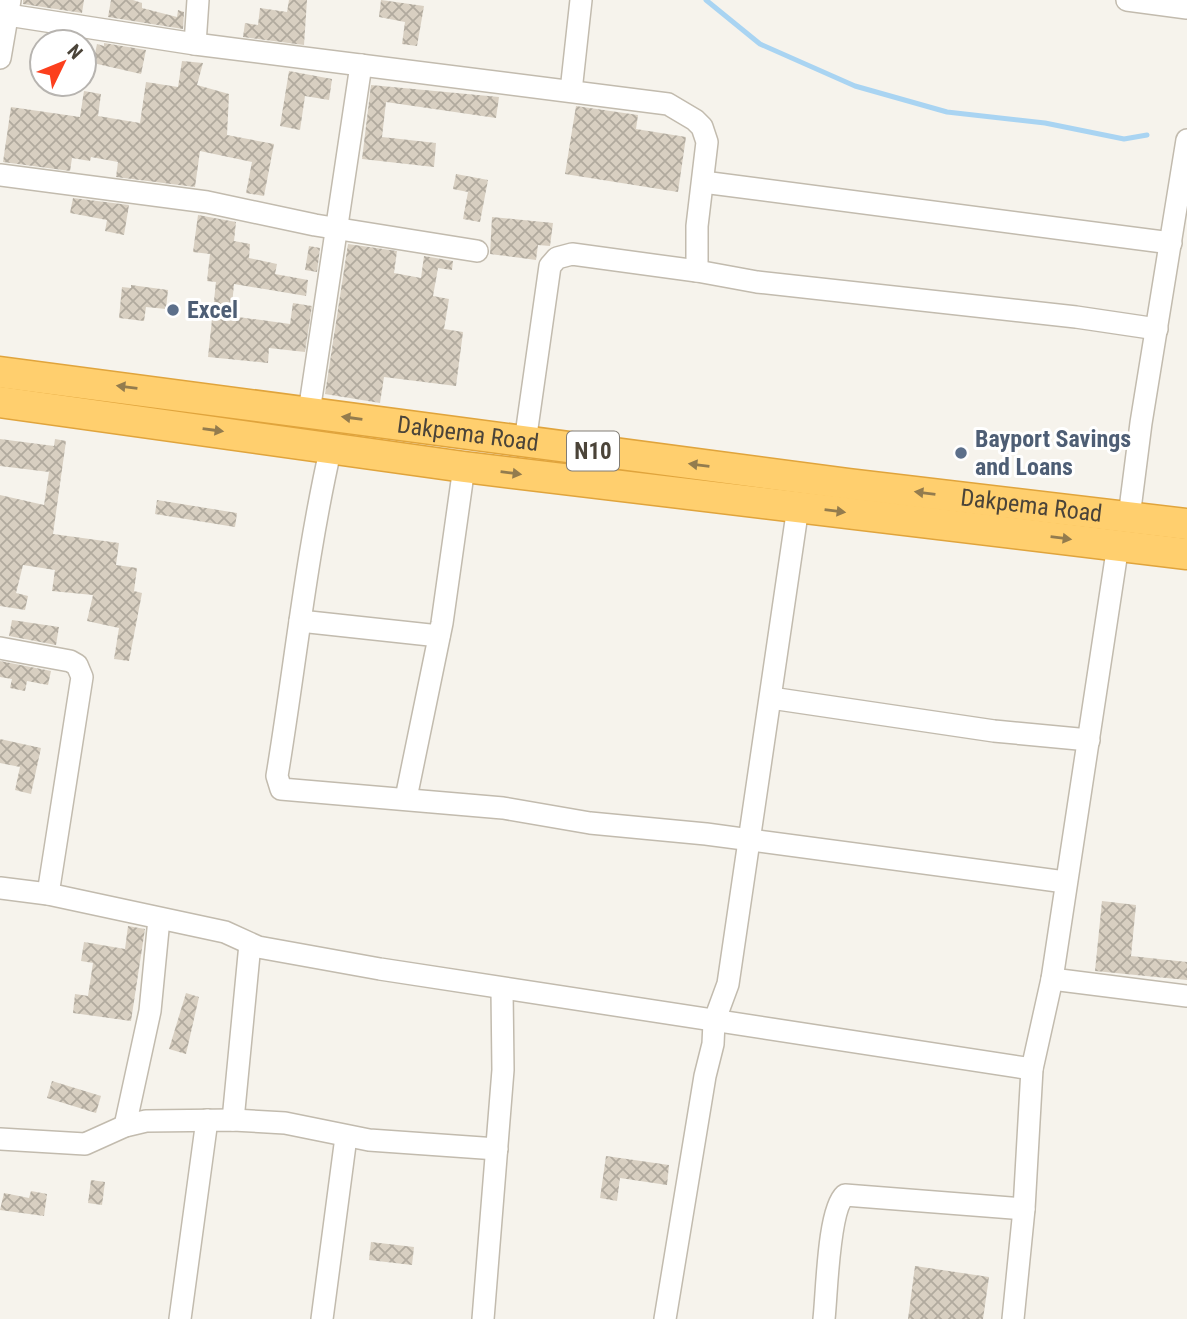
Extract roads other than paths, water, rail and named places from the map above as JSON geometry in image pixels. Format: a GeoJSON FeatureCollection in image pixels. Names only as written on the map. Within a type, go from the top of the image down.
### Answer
{"type":"FeatureCollection","features":[{"type":"Feature","properties":{"kind":"highway","name":"Dakpema Road"},"geometry":{"type":"LineString","coordinates":[[0,372],[525,442],[1187,524]]}},
{"type":"Feature","properties":{"kind":"highway","name":"Dakpema Road"},"geometry":{"type":"LineString","coordinates":[[0,402],[464,467],[1187,554]]}},
{"type":"Feature","properties":{"kind":"street"},"geometry":{"type":"LineString","coordinates":[[195,44],[198,0]]}},
{"type":"Feature","properties":{"kind":"street"},"geometry":{"type":"LineString","coordinates":[[571,91],[581,0]]}},
{"type":"Feature","properties":{"kind":"street"},"geometry":{"type":"LineString","coordinates":[[1127,0],[1187,8]]}},
{"type":"Feature","properties":{"kind":"street"},"geometry":{"type":"LineString","coordinates":[[0,58],[9,8],[195,44],[668,104],[702,127],[707,142],[697,226],[697,271]]}},
{"type":"Feature","properties":{"kind":"street"},"geometry":{"type":"LineString","coordinates":[[309,412],[360,65]]}},
{"type":"Feature","properties":{"kind":"street"},"geometry":{"type":"LineString","coordinates":[[1129,517],[1187,140]]}},
{"type":"Feature","properties":{"kind":"street"},"geometry":{"type":"LineString","coordinates":[[0,175],[207,202],[337,229],[477,251]]}},
{"type":"Feature","properties":{"kind":"street"},"geometry":{"type":"LineString","coordinates":[[703,182],[1171,243]]}},
{"type":"Feature","properties":{"kind":"street"},"geometry":{"type":"LineString","coordinates":[[525,442],[550,266],[557,258],[572,254],[697,271],[745,281],[1076,317],[1157,329]]}},
{"type":"Feature","properties":{"kind":"street"},"geometry":{"type":"LineString","coordinates":[[331,447],[316,510],[277,776],[281,789],[406,798],[1065,882]]}},
{"type":"Feature","properties":{"kind":"street"},"geometry":{"type":"LineString","coordinates":[[406,798],[439,636],[464,467]]}},
{"type":"Feature","properties":{"kind":"street"},"geometry":{"type":"LineString","coordinates":[[666,1319],[705,1076],[713,1044],[714,1022],[728,984],[797,507]]}},
{"type":"Feature","properties":{"kind":"street"},"geometry":{"type":"LineString","coordinates":[[1013,1319],[1024,1209],[1032,1069],[1052,979],[1118,545]]}},
{"type":"Feature","properties":{"kind":"street"},"geometry":{"type":"LineString","coordinates":[[300,621],[439,636]]}},
{"type":"Feature","properties":{"kind":"street"},"geometry":{"type":"LineString","coordinates":[[0,648],[71,661],[77,665],[82,677],[48,894]]}},
{"type":"Feature","properties":{"kind":"street"},"geometry":{"type":"LineString","coordinates":[[771,698],[982,729],[1089,740]]}},
{"type":"Feature","properties":{"kind":"street"},"geometry":{"type":"LineString","coordinates":[[0,888],[48,894],[225,932],[250,944],[502,990],[1032,1069]]}},
{"type":"Feature","properties":{"kind":"street"},"geometry":{"type":"LineString","coordinates":[[125,1126],[150,1011],[159,919]]}},
{"type":"Feature","properties":{"kind":"street"},"geometry":{"type":"LineString","coordinates":[[233,1119],[250,944]]}},
{"type":"Feature","properties":{"kind":"street"},"geometry":{"type":"LineString","coordinates":[[1052,979],[1187,996]]}},
{"type":"Feature","properties":{"kind":"street"},"geometry":{"type":"LineString","coordinates":[[483,1319],[503,1070],[502,990]]}},
{"type":"Feature","properties":{"kind":"street"},"geometry":{"type":"LineString","coordinates":[[0,1139],[85,1144],[125,1126],[161,1119],[233,1119],[285,1123],[346,1137],[497,1149]]}},
{"type":"Feature","properties":{"kind":"street"},"geometry":{"type":"LineString","coordinates":[[180,1319],[207,1120]]}},
{"type":"Feature","properties":{"kind":"street"},"geometry":{"type":"LineString","coordinates":[[322,1319],[346,1137]]}},
{"type":"Feature","properties":{"kind":"street"},"geometry":{"type":"LineString","coordinates":[[824,1319],[834,1226],[839,1201],[845,1195],[1024,1209]]}},
{"type":"Feature","properties":{"kind":"waterway"},"geometry":{"type":"LineString","coordinates":[[706,0],[760,44],[855,86],[947,112],[1045,123],[1124,139],[1147,135]]}},
{"type":"Feature","properties":{"kind":"place","name":"Excel"},"geometry":{"type":"Point","coordinates":[173,310]}},
{"type":"Feature","properties":{"kind":"place","name":"Bayport Savings and Loans"},"geometry":{"type":"Point","coordinates":[961,453]}}]}
